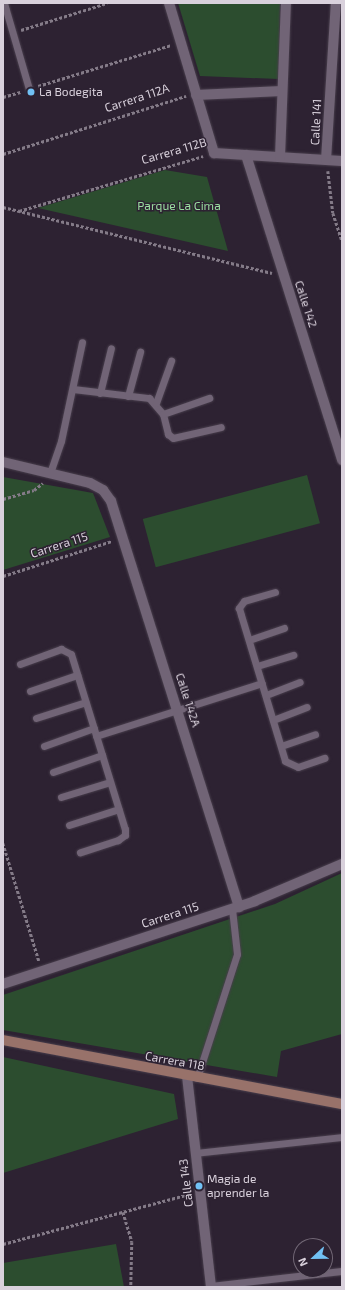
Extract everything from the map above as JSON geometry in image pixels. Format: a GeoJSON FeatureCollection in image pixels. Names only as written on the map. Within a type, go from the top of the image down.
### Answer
{"type":"FeatureCollection","features":[{"type":"Feature","properties":{"kind":"main road","name":"Carrera 118"},"geometry":{"type":"LineString","coordinates":[[3,1040],[192,1077],[342,1104]]}},
{"type":"Feature","properties":{"kind":"street"},"geometry":{"type":"LineString","coordinates":[[169,3],[214,153]]}},
{"type":"Feature","properties":{"kind":"street"},"geometry":{"type":"LineString","coordinates":[[280,157],[286,3]]}},
{"type":"Feature","properties":{"kind":"street","name":"Calle 141"},"geometry":{"type":"LineString","coordinates":[[326,160],[336,3]]}},
{"type":"Feature","properties":{"kind":"street"},"geometry":{"type":"LineString","coordinates":[[196,95],[282,91]]}},
{"type":"Feature","properties":{"kind":"street","name":"Carrera 112B"},"geometry":{"type":"LineString","coordinates":[[214,153],[342,161]]}},
{"type":"Feature","properties":{"kind":"street","name":"Calle 142"},"geometry":{"type":"LineString","coordinates":[[246,155],[342,460]]}},
{"type":"Feature","properties":{"kind":"street"},"geometry":{"type":"LineString","coordinates":[[3,462],[50,473]]}},
{"type":"Feature","properties":{"kind":"street","name":"Calle 142A"},"geometry":{"type":"LineString","coordinates":[[50,473],[90,483],[103,490],[111,501],[177,710],[235,908]]}},
{"type":"Feature","properties":{"kind":"street","name":"Carrera 115"},"geometry":{"type":"LineString","coordinates":[[3,984],[235,908],[342,864]]}},
{"type":"Feature","properties":{"kind":"street","name":"Calle 143"},"geometry":{"type":"LineString","coordinates":[[192,1077],[195,1153],[211,1286]]}},
{"type":"Feature","properties":{"kind":"lane"},"geometry":{"type":"LineString","coordinates":[[4,3],[29,89]]}},
{"type":"Feature","properties":{"kind":"lane"},"geometry":{"type":"LineString","coordinates":[[50,473],[73,389],[82,342]]}},
{"type":"Feature","properties":{"kind":"lane"},"geometry":{"type":"LineString","coordinates":[[100,392],[111,348]]}},
{"type":"Feature","properties":{"kind":"lane"},"geometry":{"type":"LineString","coordinates":[[128,396],[140,352]]}},
{"type":"Feature","properties":{"kind":"lane"},"geometry":{"type":"LineString","coordinates":[[156,404],[171,361]]}},
{"type":"Feature","properties":{"kind":"lane"},"geometry":{"type":"LineString","coordinates":[[73,389],[149,398],[156,404],[163,414],[168,434],[173,438],[221,427]]}},
{"type":"Feature","properties":{"kind":"lane"},"geometry":{"type":"LineString","coordinates":[[163,414],[209,398]]}},
{"type":"Feature","properties":{"kind":"lane"},"geometry":{"type":"LineString","coordinates":[[274,592],[244,601],[239,608],[281,746],[291,766],[324,758]]}},
{"type":"Feature","properties":{"kind":"lane"},"geometry":{"type":"LineString","coordinates":[[249,640],[284,628]]}},
{"type":"Feature","properties":{"kind":"lane"},"geometry":{"type":"LineString","coordinates":[[20,664],[66,649],[78,675],[119,809],[125,834],[80,852]]}},
{"type":"Feature","properties":{"kind":"lane"},"geometry":{"type":"LineString","coordinates":[[257,666],[292,655]]}},
{"type":"Feature","properties":{"kind":"lane"},"geometry":{"type":"LineString","coordinates":[[30,691],[78,675]]}},
{"type":"Feature","properties":{"kind":"lane"},"geometry":{"type":"LineString","coordinates":[[266,695],[300,682]]}},
{"type":"Feature","properties":{"kind":"lane"},"geometry":{"type":"LineString","coordinates":[[96,736],[262,683]]}},
{"type":"Feature","properties":{"kind":"lane"},"geometry":{"type":"LineString","coordinates":[[36,718],[86,702]]}},
{"type":"Feature","properties":{"kind":"lane"},"geometry":{"type":"LineString","coordinates":[[273,720],[307,707]]}},
{"type":"Feature","properties":{"kind":"lane"},"geometry":{"type":"LineString","coordinates":[[44,746],[94,728]]}},
{"type":"Feature","properties":{"kind":"lane"},"geometry":{"type":"LineString","coordinates":[[281,746],[314,734]]}},
{"type":"Feature","properties":{"kind":"lane"},"geometry":{"type":"LineString","coordinates":[[54,772],[102,755]]}},
{"type":"Feature","properties":{"kind":"lane"},"geometry":{"type":"LineString","coordinates":[[61,797],[110,782]]}},
{"type":"Feature","properties":{"kind":"lane"},"geometry":{"type":"LineString","coordinates":[[68,825],[119,809]]}},
{"type":"Feature","properties":{"kind":"lane"},"geometry":{"type":"LineString","coordinates":[[192,1077],[237,954],[235,908]]}},
{"type":"Feature","properties":{"kind":"lane"},"geometry":{"type":"LineString","coordinates":[[195,1153],[342,1137]]}},
{"type":"Feature","properties":{"kind":"lane"},"geometry":{"type":"LineString","coordinates":[[211,1286],[342,1271]]}},
{"type":"Feature","properties":{"kind":"path"},"geometry":{"type":"LineString","coordinates":[[13,32],[107,3]]}},
{"type":"Feature","properties":{"kind":"path"},"geometry":{"type":"LineString","coordinates":[[3,97],[180,42]]}},
{"type":"Feature","properties":{"kind":"path","name":"Carrera 112A"},"geometry":{"type":"LineString","coordinates":[[3,154],[196,95]]}},
{"type":"Feature","properties":{"kind":"path","name":"Carrera 112B"},"geometry":{"type":"LineString","coordinates":[[18,211],[214,153]]}},
{"type":"Feature","properties":{"kind":"path","name":"Calle 141"},"geometry":{"type":"LineString","coordinates":[[326,160],[333,214],[342,241]]}},
{"type":"Feature","properties":{"kind":"path"},"geometry":{"type":"LineString","coordinates":[[3,208],[284,276]]}},
{"type":"Feature","properties":{"kind":"path"},"geometry":{"type":"LineString","coordinates":[[3,499],[34,490],[50,473]]}},
{"type":"Feature","properties":{"kind":"path","name":"Carrera 115"},"geometry":{"type":"LineString","coordinates":[[3,576],[122,538]]}},
{"type":"Feature","properties":{"kind":"path"},"geometry":{"type":"LineString","coordinates":[[3,843],[42,971]]}},
{"type":"Feature","properties":{"kind":"path"},"geometry":{"type":"LineString","coordinates":[[3,1244],[200,1191]]}},
{"type":"Feature","properties":{"kind":"path"},"geometry":{"type":"LineString","coordinates":[[123,1212],[132,1242],[131,1287]]}},
{"type":"Feature","properties":{"kind":"green space"},"geometry":{"type":"Polygon","coordinates":[[[178,3],[280,3],[279,79],[200,76],[178,3]]]}},
{"type":"Feature","properties":{"kind":"green space","name":"Parque La Cima"},"geometry":{"type":"Polygon","coordinates":[[[165,170],[207,177],[228,251],[38,208],[165,170]]]}},
{"type":"Feature","properties":{"kind":"green space"},"geometry":{"type":"Polygon","coordinates":[[[307,475],[320,523],[156,567],[143,519],[307,475]]]}},
{"type":"Feature","properties":{"kind":"green space"},"geometry":{"type":"Polygon","coordinates":[[[3,477],[93,493],[110,537],[3,570],[3,477]]]}},
{"type":"Feature","properties":{"kind":"green space"},"geometry":{"type":"Polygon","coordinates":[[[342,873],[342,1034],[281,1051],[277,1077],[3,1030],[3,995],[275,904],[342,873]]]}},
{"type":"Feature","properties":{"kind":"green space"},"geometry":{"type":"Polygon","coordinates":[[[3,1057],[174,1094],[178,1119],[3,1173],[3,1057]]]}},
{"type":"Feature","properties":{"kind":"green space"},"geometry":{"type":"Polygon","coordinates":[[[116,1244],[124,1287],[3,1287],[3,1263],[116,1244]]]}},
{"type":"Feature","properties":{"kind":"place","name":"La Bodegita"},"geometry":{"type":"Point","coordinates":[31,92]}},
{"type":"Feature","properties":{"kind":"place","name":"Magia de aprender la"},"geometry":{"type":"Point","coordinates":[199,1186]}}]}
